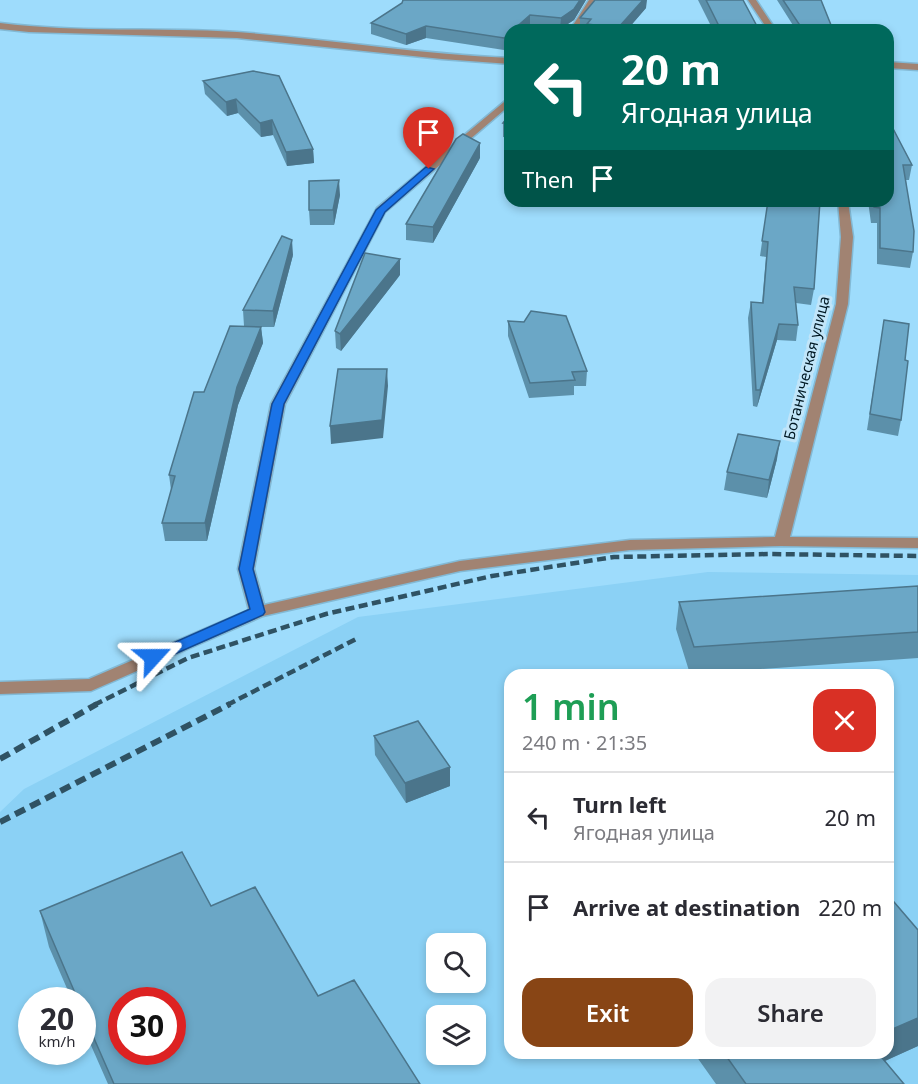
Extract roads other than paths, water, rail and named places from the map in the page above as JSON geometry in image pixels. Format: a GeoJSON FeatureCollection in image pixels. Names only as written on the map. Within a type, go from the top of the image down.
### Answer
{"type":"FeatureCollection","features":[{"type":"Feature","properties":{"kind":"street"},"geometry":{"type":"LineString","coordinates":[[578,24],[593,0]]}},
{"type":"Feature","properties":{"kind":"street"},"geometry":{"type":"LineString","coordinates":[[752,0],[768,24]]}},
{"type":"Feature","properties":{"kind":"street"},"geometry":{"type":"LineString","coordinates":[[0,26],[108,32],[236,35],[364,47],[444,59],[504,61]]}},
{"type":"Feature","properties":{"kind":"street"},"geometry":{"type":"LineString","coordinates":[[894,65],[918,68]]}},
{"type":"Feature","properties":{"kind":"street"},"geometry":{"type":"LineString","coordinates":[[258,612],[246,569],[278,404],[381,210],[504,105]]}},
{"type":"Feature","properties":{"kind":"street","name":"Ботаническая улица"},"geometry":{"type":"LineString","coordinates":[[781,541],[842,304],[847,237],[844,207]]}},
{"type":"Feature","properties":{"kind":"street"},"geometry":{"type":"LineString","coordinates":[[0,688],[91,685],[258,612],[460,566],[630,545],[781,541],[918,543]]}},
{"type":"Feature","properties":{"kind":"railway"},"geometry":{"type":"LineString","coordinates":[[94,705],[188,658],[326,614],[492,576],[614,557],[770,554],[918,556]]}},
{"type":"Feature","properties":{"kind":"railway"},"geometry":{"type":"LineString","coordinates":[[227,705],[356,639]]}},
{"type":"Feature","properties":{"kind":"railway"},"geometry":{"type":"LineString","coordinates":[[0,759],[97,704]]}},
{"type":"Feature","properties":{"kind":"railway"},"geometry":{"type":"LineString","coordinates":[[0,822],[230,704]]}}]}
